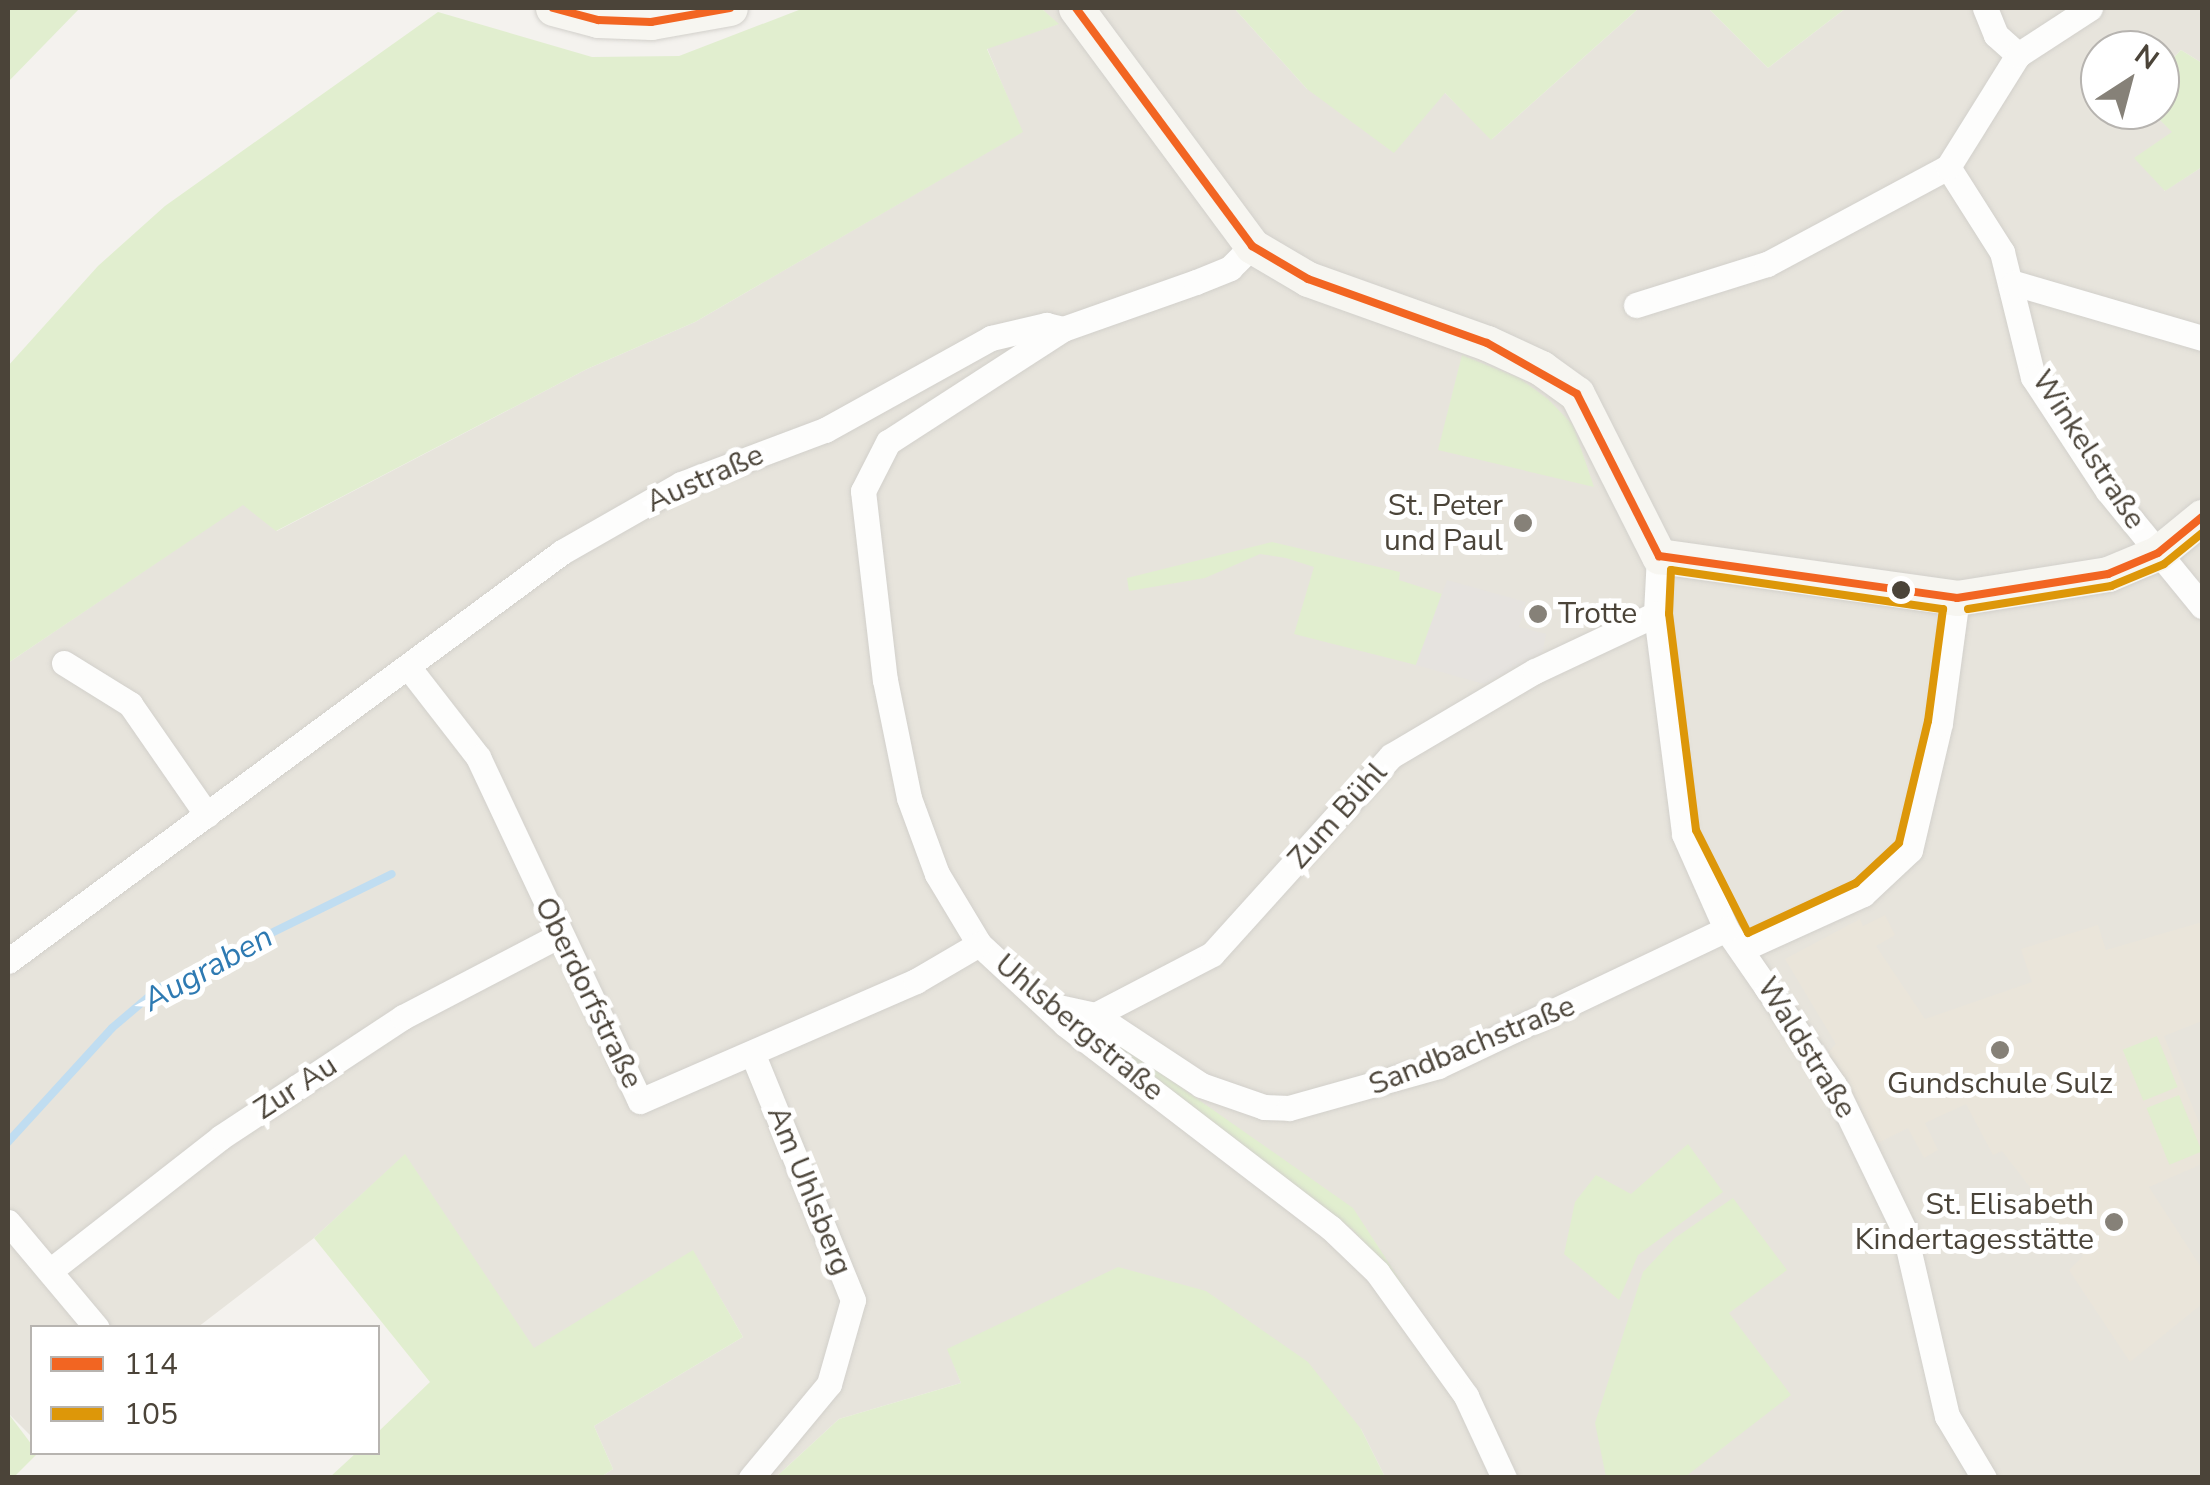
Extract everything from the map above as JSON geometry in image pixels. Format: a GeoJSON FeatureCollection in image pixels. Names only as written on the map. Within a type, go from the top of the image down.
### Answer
{"type":"FeatureCollection","features":[{"type":"Feature","properties":{"kind":"street"},"geometry":{"type":"LineString","coordinates":[[552,8],[598,20],[651,22],[730,8]]}},
{"type":"Feature","properties":{"kind":"street"},"geometry":{"type":"LineString","coordinates":[[1076,8],[1252,246],[1308,280],[1487,343],[1541,368],[1577,394],[1659,556],[1656,614]]}},
{"type":"Feature","properties":{"kind":"street"},"geometry":{"type":"LineString","coordinates":[[1985,8],[1996,35],[2018,55]]}},
{"type":"Feature","properties":{"kind":"street"},"geometry":{"type":"LineString","coordinates":[[1636,306],[1767,264],[1948,167],[2018,55],[2090,8]]}},
{"type":"Feature","properties":{"kind":"street","name":"Winkelstraße"},"geometry":{"type":"LineString","coordinates":[[1948,167],[2014,283],[2033,377],[2158,554],[2202,606]]}},
{"type":"Feature","properties":{"kind":"street","name":"Austraße"},"geometry":{"type":"LineString","coordinates":[[8,962],[562,552],[681,484],[825,430],[991,338],[1046,325],[1063,329],[1230,268],[1252,246]]}},
{"type":"Feature","properties":{"kind":"street"},"geometry":{"type":"LineString","coordinates":[[2014,283],[2202,338]]}},
{"type":"Feature","properties":{"kind":"street","name":"Uhlsbergstraße"},"geometry":{"type":"LineString","coordinates":[[1063,329],[888,442],[863,491],[882,664],[909,798],[937,874],[979,944],[1378,1272],[1466,1396],[1504,1478]]}},
{"type":"Feature","properties":{"kind":"street"},"geometry":{"type":"LineString","coordinates":[[1659,556],[1957,598],[2079,582],[2158,554],[2202,516]]}},
{"type":"Feature","properties":{"kind":"street","name":"Sandbachstraße"},"geometry":{"type":"LineString","coordinates":[[1049,1005],[1095,1015],[1202,1085],[1264,1107],[1316,1105],[1438,1066],[1734,939],[1862,894],[1910,850],[1940,723],[1957,598]]}},
{"type":"Feature","properties":{"kind":"street","name":"Waldstraße"},"geometry":{"type":"LineString","coordinates":[[1656,614],[1684,834],[1734,939],[1834,1085],[1904,1230],[1947,1416],[1984,1478]]}},
{"type":"Feature","properties":{"kind":"street","name":"Zum Bühl"},"geometry":{"type":"LineString","coordinates":[[1095,1015],[1212,954],[1391,756],[1535,670],[1656,614]]}},
{"type":"Feature","properties":{"kind":"street"},"geometry":{"type":"LineString","coordinates":[[64,663],[130,704],[207,815]]}},
{"type":"Feature","properties":{"kind":"street","name":"Oberdorfstraße"},"geometry":{"type":"LineString","coordinates":[[409,668],[478,756],[640,1100],[753,1055],[916,981],[979,944]]}},
{"type":"Feature","properties":{"kind":"street","name":"Zur Au"},"geometry":{"type":"LineString","coordinates":[[51,1270],[221,1137],[402,1017],[560,936]]}},
{"type":"Feature","properties":{"kind":"street","name":"Am Uhlsberg"},"geometry":{"type":"LineString","coordinates":[[751,1478],[829,1384],[853,1300],[753,1055]]}},
{"type":"Feature","properties":{"kind":"street"},"geometry":{"type":"LineString","coordinates":[[8,1222],[95,1325]]}},
{"type":"Feature","properties":{"kind":"shaded area"},"geometry":{"type":"Polygon","coordinates":[[[1041,8],[1234,8],[1307,89],[1445,93],[1492,139],[1639,8],[1708,8],[1768,68],[1846,8],[2202,8],[2202,63],[2180,51],[2180,30],[2080,30],[2080,130],[2171,130],[2164,191],[2202,167],[2202,1477],[1385,1477],[1361,1429],[948,1349],[961,1383],[839,1419],[776,1477],[601,1477],[613,1469],[594,1426],[743,1337],[693,1251],[534,1349],[405,1155],[314,1238],[201,1325],[30,1325],[30,1435],[8,1413],[8,663],[243,504],[277,531],[587,369],[695,322],[1022,132],[987,48],[1058,24],[1041,8]]]}},
{"type":"Feature","properties":{"kind":"shaded area"},"geometry":{"type":"Polygon","coordinates":[[[1447,580],[1526,602],[1519,627],[1546,634],[1542,655],[1484,684],[1416,665],[1447,580]]]}},
{"type":"Feature","properties":{"kind":"shaded area","name":"Gundschule Sulz"},"geometry":{"type":"Polygon","coordinates":[[[1885,915],[1895,935],[1876,946],[1925,1019],[2032,982],[2021,949],[2098,925],[2106,950],[2202,922],[2202,1021],[2164,1036],[2202,1130],[2202,1164],[2149,1187],[2202,1269],[2202,1304],[2130,1362],[2069,1270],[2083,1256],[2002,1151],[1993,1155],[1966,1104],[1925,1123],[1938,1150],[1924,1158],[1908,1128],[1876,1144],[1826,1055],[1836,1044],[1785,959],[1860,919],[1863,926],[1885,915]]]}},
{"type":"Feature","properties":{"kind":"green space"},"geometry":{"type":"Polygon","coordinates":[[[8,8],[80,8],[8,82],[8,8]]]}},
{"type":"Feature","properties":{"kind":"green space"},"geometry":{"type":"Polygon","coordinates":[[[804,8],[1041,8],[1059,24],[987,49],[1023,132],[695,322],[587,369],[276,531],[243,505],[8,663],[8,366],[98,266],[165,206],[438,12],[592,57],[679,56],[804,8]]]}},
{"type":"Feature","properties":{"kind":"green space"},"geometry":{"type":"Polygon","coordinates":[[[1234,8],[1639,8],[1491,140],[1445,93],[1394,153],[1307,89],[1234,8]]]}},
{"type":"Feature","properties":{"kind":"green space"},"geometry":{"type":"Polygon","coordinates":[[[1708,8],[1846,8],[1768,68],[1708,8]]]}},
{"type":"Feature","properties":{"kind":"green space"},"geometry":{"type":"Polygon","coordinates":[[[2180,51],[2202,63],[2202,167],[2165,191],[2134,158],[2170,130],[2180,130],[2180,51]]]}},
{"type":"Feature","properties":{"kind":"green space"},"geometry":{"type":"Polygon","coordinates":[[[1462,355],[1519,378],[1548,399],[1573,425],[1594,487],[1438,450],[1462,355]]]}},
{"type":"Feature","properties":{"kind":"green space"},"geometry":{"type":"Polygon","coordinates":[[[1272,542],[1400,572],[1399,580],[1442,594],[1416,665],[1294,634],[1314,567],[1286,558],[1260,554],[1205,578],[1129,591],[1127,578],[1272,542]]]}},
{"type":"Feature","properties":{"kind":"green space"},"geometry":{"type":"Polygon","coordinates":[[[1102,1032],[1353,1208],[1407,1291],[1352,1229],[1151,1082],[1102,1032]]]}},
{"type":"Feature","properties":{"kind":"green space"},"geometry":{"type":"Polygon","coordinates":[[[2157,1036],[2178,1087],[2143,1101],[2123,1050],[2157,1036]]]}},
{"type":"Feature","properties":{"kind":"green space"},"geometry":{"type":"Polygon","coordinates":[[[2179,1095],[2202,1152],[2169,1165],[2147,1108],[2179,1095]]]}},
{"type":"Feature","properties":{"kind":"green space"},"geometry":{"type":"Polygon","coordinates":[[[1688,1144],[1723,1192],[1638,1255],[1619,1300],[1564,1254],[1575,1202],[1596,1175],[1631,1194],[1688,1144]]]}},
{"type":"Feature","properties":{"kind":"green space"},"geometry":{"type":"Polygon","coordinates":[[[405,1154],[534,1348],[693,1250],[743,1337],[594,1426],[613,1469],[601,1477],[330,1477],[354,1455],[380,1455],[380,1430],[430,1382],[314,1238],[405,1154]]]}},
{"type":"Feature","properties":{"kind":"green space"},"geometry":{"type":"Polygon","coordinates":[[[1733,1198],[1787,1270],[1729,1313],[1791,1395],[1685,1477],[1606,1477],[1595,1423],[1643,1272],[1675,1238],[1733,1198]]]}},
{"type":"Feature","properties":{"kind":"green space"},"geometry":{"type":"Polygon","coordinates":[[[1118,1267],[1206,1291],[1308,1362],[1361,1429],[1385,1477],[776,1477],[839,1419],[961,1383],[947,1349],[1118,1267]]]}},
{"type":"Feature","properties":{"kind":"green space"},"geometry":{"type":"Polygon","coordinates":[[[8,1413],[30,1442],[30,1455],[36,1455],[14,1477],[8,1477],[8,1413]]]}},
{"type":"Feature","properties":{"kind":"waterway","name":"Augraben"},"geometry":{"type":"LineString","coordinates":[[8,1142],[112,1028],[159,988],[392,874]]}},
{"type":"Feature","properties":{"kind":"transit line","name":"114"},"geometry":{"type":"LineString","coordinates":[[553,8],[598,20],[651,22],[730,8]]}},
{"type":"Feature","properties":{"kind":"transit line","name":"114"},"geometry":{"type":"LineString","coordinates":[[1076,8],[1252,246],[1308,279],[1487,343],[1577,394],[1659,556]]}},
{"type":"Feature","properties":{"kind":"transit line","name":"114"},"geometry":{"type":"LineString","coordinates":[[1659,556],[1957,598],[2108,574],[2158,553],[2202,517]]}},
{"type":"Feature","properties":{"kind":"transit line","name":"105"},"geometry":{"type":"LineString","coordinates":[[1968,609],[2111,586],[2164,564],[2202,533]]}},
{"type":"Feature","properties":{"kind":"transit line","name":"105"},"geometry":{"type":"LineString","coordinates":[[1671,570],[1943,609],[1928,721],[1899,843],[1856,883],[1748,933],[1696,830],[1669,614],[1671,570]]}},
{"type":"Feature","properties":{"kind":"place","name":"St. Peter und Paul"},"geometry":{"type":"Point","coordinates":[1523,523]}},
{"type":"Feature","properties":{"kind":"place","name":"Trotte"},"geometry":{"type":"Point","coordinates":[1538,614]}},
{"type":"Feature","properties":{"kind":"place","name":"Gundschule Sulz"},"geometry":{"type":"Point","coordinates":[2000,1050]}},
{"type":"Feature","properties":{"kind":"place","name":"St. Elisabeth Kindertagesstätte"},"geometry":{"type":"Point","coordinates":[2114,1222]}}]}
